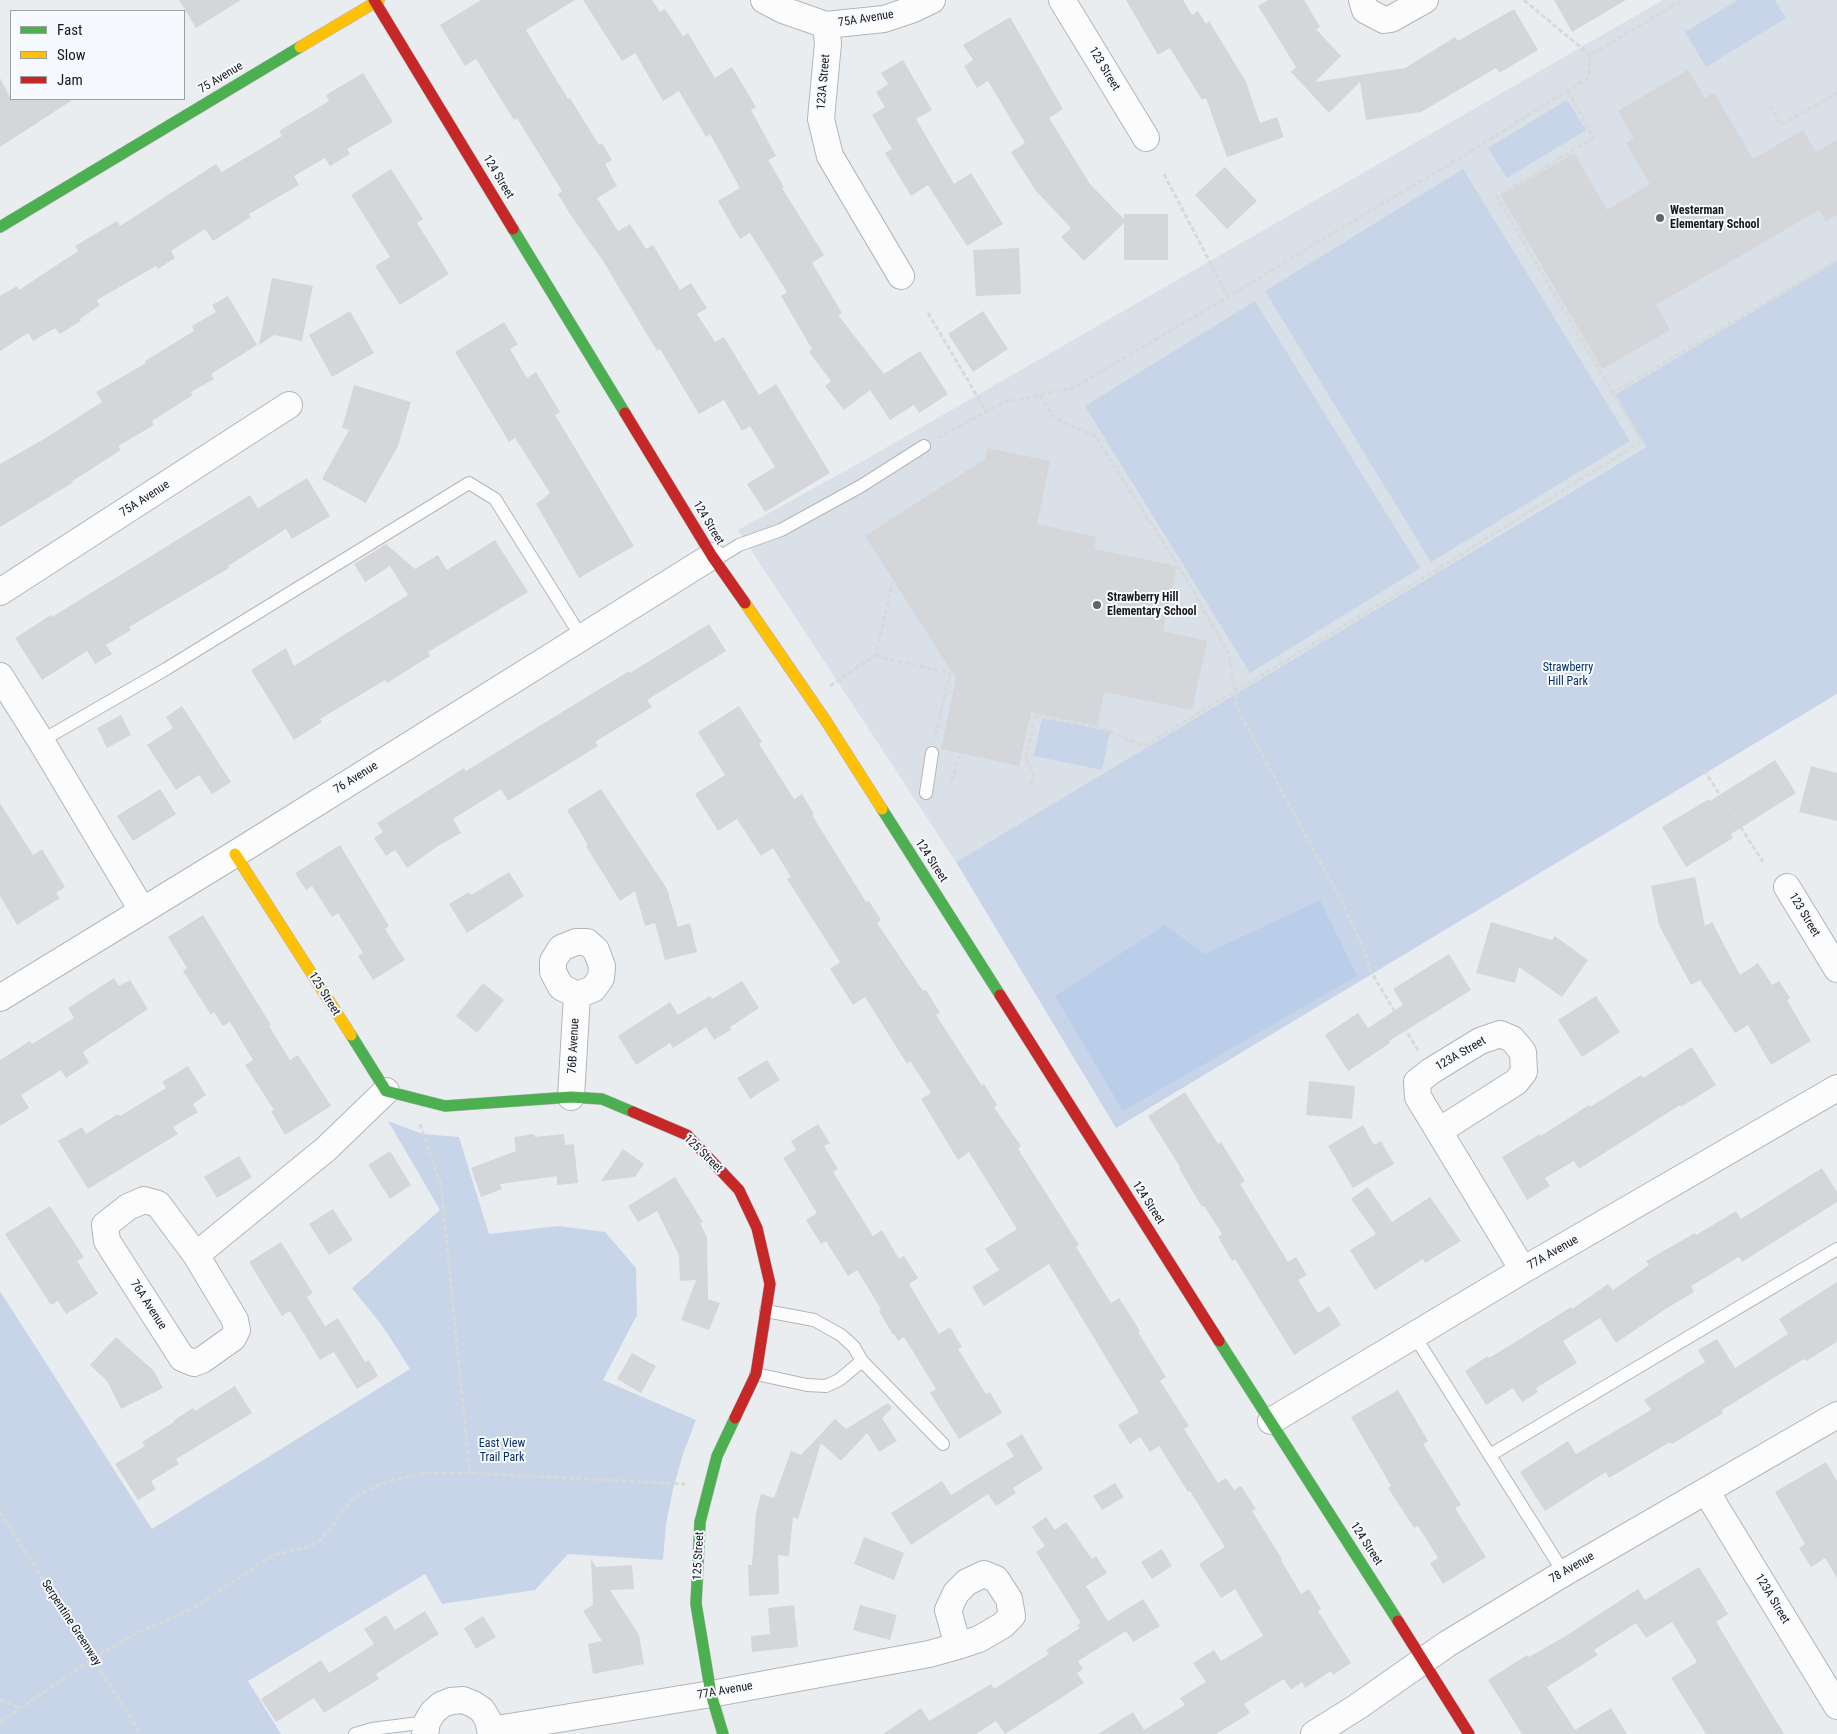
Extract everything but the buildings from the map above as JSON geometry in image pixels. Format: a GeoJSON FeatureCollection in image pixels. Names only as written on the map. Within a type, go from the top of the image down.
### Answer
{"type":"FeatureCollection","features":[{"type":"Feature","properties":{"kind":"street"},"geometry":{"type":"LineString","coordinates":[[764,0],[783,10],[826,25]]}},
{"type":"Feature","properties":{"kind":"street","name":"75A Avenue"},"geometry":{"type":"LineString","coordinates":[[826,25],[884,18],[910,10],[932,0]]}},
{"type":"Feature","properties":{"kind":"street","name":"123 Street"},"geometry":{"type":"LineString","coordinates":[[1062,0],[1146,138]]}},
{"type":"Feature","properties":{"kind":"street"},"geometry":{"type":"LineString","coordinates":[[1362,0],[1365,10],[1384,20],[1425,0]]}},
{"type":"Feature","properties":{"kind":"street","name":"75 Avenue"},"geometry":{"type":"LineString","coordinates":[[0,227],[376,1]]}},
{"type":"Feature","properties":{"kind":"street","name":"124 Street"},"geometry":{"type":"LineString","coordinates":[[376,1],[713,558],[826,721],[1469,1734]]}},
{"type":"Feature","properties":{"kind":"street","name":"123A Street"},"geometry":{"type":"LineString","coordinates":[[826,25],[828,43],[821,119],[830,156],[902,276]]}},
{"type":"Feature","properties":{"kind":"street","name":"75A Avenue"},"geometry":{"type":"LineString","coordinates":[[0,592],[290,405]]}},
{"type":"Feature","properties":{"kind":"street","name":"76 Avenue"},"geometry":{"type":"LineString","coordinates":[[0,998],[713,558]]}},
{"type":"Feature","properties":{"kind":"street"},"geometry":{"type":"LineString","coordinates":[[0,676],[142,910]]}},
{"type":"Feature","properties":{"kind":"street","name":"125 Street"},"geometry":{"type":"LineString","coordinates":[[235,854],[386,1091],[445,1106],[571,1097],[602,1099],[686,1135],[739,1190],[757,1228],[770,1284],[756,1374],[717,1456],[700,1522],[696,1604],[711,1694],[723,1734]]}},
{"type":"Feature","properties":{"kind":"street","name":"123 Street"},"geometry":{"type":"LineString","coordinates":[[1787,887],[1837,969]]}},
{"type":"Feature","properties":{"kind":"street","name":"76B Avenue"},"geometry":{"type":"LineString","coordinates":[[571,1097],[577,995]]}},
{"type":"Feature","properties":{"kind":"street","name":"77A Avenue"},"geometry":{"type":"LineString","coordinates":[[1271,1422],[1523,1270],[1837,1088]]}},
{"type":"Feature","properties":{"kind":"street"},"geometry":{"type":"LineString","coordinates":[[196,1255],[326,1150],[386,1091]]}},
{"type":"Feature","properties":{"kind":"street"},"geometry":{"type":"LineString","coordinates":[[1439,1131],[1523,1270]]}},
{"type":"Feature","properties":{"kind":"street","name":"76A Avenue"},"geometry":{"type":"LineString","coordinates":[[144,1200],[158,1204],[196,1255],[235,1320],[237,1330],[233,1338],[202,1360],[194,1362],[182,1358],[133,1283],[106,1241],[105,1225],[128,1207],[144,1200]]}},
{"type":"Feature","properties":{"kind":"street","name":"78 Avenue"},"geometry":{"type":"LineString","coordinates":[[1314,1734],[1357,1707],[1447,1644],[1564,1572],[1837,1415]]}},
{"type":"Feature","properties":{"kind":"street","name":"123A Street"},"geometry":{"type":"LineString","coordinates":[[1706,1491],[1837,1706]]}},
{"type":"Feature","properties":{"kind":"street","name":"77A Avenue"},"geometry":{"type":"LineString","coordinates":[[426,1728],[433,1712],[441,1705],[451,1701],[462,1700],[482,1710],[488,1720],[491,1732],[929,1654],[958,1646]]}},
{"type":"Feature","properties":{"kind":"lane"},"geometry":{"type":"LineString","coordinates":[[713,558],[739,545],[781,530],[860,486],[924,446]]}},
{"type":"Feature","properties":{"kind":"lane"},"geometry":{"type":"LineString","coordinates":[[41,741],[166,669],[468,483],[495,499],[582,638]]}},
{"type":"Feature","properties":{"kind":"lane"},"geometry":{"type":"LineString","coordinates":[[926,793],[932,753]]}},
{"type":"Feature","properties":{"kind":"lane"},"geometry":{"type":"LineString","coordinates":[[1490,1455],[1837,1249]]}},
{"type":"Feature","properties":{"kind":"lane"},"geometry":{"type":"LineString","coordinates":[[766,1311],[814,1320],[841,1335],[854,1347],[862,1361],[943,1444]]}},
{"type":"Feature","properties":{"kind":"lane"},"geometry":{"type":"LineString","coordinates":[[1414,1335],[1564,1572]]}},
{"type":"Feature","properties":{"kind":"lane"},"geometry":{"type":"LineString","coordinates":[[756,1374],[807,1385],[826,1386],[839,1380],[862,1361]]}},
{"type":"Feature","properties":{"kind":"lane"},"geometry":{"type":"LineString","coordinates":[[355,1734],[372,1729],[426,1728]]}},
{"type":"Feature","properties":{"kind":"path"},"geometry":{"type":"LineString","coordinates":[[1524,0],[1590,55]]}},
{"type":"Feature","properties":{"kind":"path"},"geometry":{"type":"LineString","coordinates":[[1590,55],[1683,0]]}},
{"type":"Feature","properties":{"kind":"path"},"geometry":{"type":"LineString","coordinates":[[924,446],[1002,403],[1073,388],[1460,158],[1589,77],[1590,55]]}},
{"type":"Feature","properties":{"kind":"path"},"geometry":{"type":"LineString","coordinates":[[1031,784],[1034,773],[1025,758],[1036,714],[1103,729],[1144,746],[1432,573],[1642,441],[1497,197],[1593,138],[1568,90]]}},
{"type":"Feature","properties":{"kind":"path"},"geometry":{"type":"LineString","coordinates":[[1770,106],[1781,125],[1837,93]]}},
{"type":"Feature","properties":{"kind":"path"},"geometry":{"type":"LineString","coordinates":[[1164,174],[1228,297]]}},
{"type":"Feature","properties":{"kind":"path"},"geometry":{"type":"LineString","coordinates":[[1614,393],[1837,260]]}},
{"type":"Feature","properties":{"kind":"path"},"geometry":{"type":"LineString","coordinates":[[928,312],[986,411]]}},
{"type":"Feature","properties":{"kind":"path"},"geometry":{"type":"LineString","coordinates":[[1040,395],[1054,418],[1095,436],[1184,575],[1229,655],[1238,710],[1342,902],[1363,946],[1370,970],[1419,1053]]}},
{"type":"Feature","properties":{"kind":"path"},"geometry":{"type":"LineString","coordinates":[[828,687],[876,655],[892,583]]}},
{"type":"Feature","properties":{"kind":"path"},"geometry":{"type":"LineString","coordinates":[[876,655],[950,673],[932,753]]}},
{"type":"Feature","properties":{"kind":"path"},"geometry":{"type":"LineString","coordinates":[[952,781],[959,756]]}},
{"type":"Feature","properties":{"kind":"path"},"geometry":{"type":"LineString","coordinates":[[1704,770],[1763,862]]}},
{"type":"Feature","properties":{"kind":"path"},"geometry":{"type":"LineString","coordinates":[[420,1117],[420,1124],[441,1186],[470,1473]]}},
{"type":"Feature","properties":{"kind":"path"},"geometry":{"type":"LineString","coordinates":[[0,1722],[94,1658],[136,1634],[194,1608],[273,1556],[308,1547],[319,1541],[332,1528],[342,1511],[354,1498],[376,1486],[425,1473],[470,1473],[691,1484]]}},
{"type":"Feature","properties":{"kind":"path","name":"Serpentine Greenway"},"geometry":{"type":"LineString","coordinates":[[0,1512],[142,1734]]}},
{"type":"Feature","properties":{"kind":"path"},"geometry":{"type":"LineString","coordinates":[[0,1700],[21,1709]]}},
{"type":"Feature","properties":{"kind":"shaded area"},"geometry":{"type":"Polygon","coordinates":[[[1663,0],[1837,0],[1837,261],[1616,395],[1647,446],[956,862],[738,530],[863,461],[1663,0]]]}},
{"type":"Feature","properties":{"kind":"shaded area"},"geometry":{"type":"Polygon","coordinates":[[[1320,900],[1357,976],[1123,1111],[1055,996],[1165,925],[1205,954],[1320,900]]]}},
{"type":"Feature","properties":{"kind":"green space"},"geometry":{"type":"Polygon","coordinates":[[[1738,0],[1775,0],[1786,18],[1706,67],[1685,32],[1738,0]]]}},
{"type":"Feature","properties":{"kind":"green space"},"geometry":{"type":"Polygon","coordinates":[[[1567,100],[1586,130],[1507,178],[1488,148],[1567,100]]]}},
{"type":"Feature","properties":{"kind":"green space"},"geometry":{"type":"Polygon","coordinates":[[[1463,169],[1630,441],[1431,562],[1265,291],[1463,169]]]}},
{"type":"Feature","properties":{"kind":"green space","name":"Strawberry Hill Park"},"geometry":{"type":"Polygon","coordinates":[[[1837,261],[1837,694],[1116,1128],[956,862],[1646,447],[1615,395],[1837,261]]]}},
{"type":"Feature","properties":{"kind":"green space"},"geometry":{"type":"Polygon","coordinates":[[[1255,301],[1420,568],[1250,673],[1085,406],[1255,301]]]}},
{"type":"Feature","properties":{"kind":"green space"},"geometry":{"type":"Polygon","coordinates":[[[1042,718],[1110,731],[1102,770],[1034,756],[1042,718]]]}},
{"type":"Feature","properties":{"kind":"green space","name":"East View Trail Park"},"geometry":{"type":"Polygon","coordinates":[[[388,1121],[423,1134],[459,1137],[489,1234],[558,1226],[605,1232],[636,1268],[637,1315],[603,1380],[696,1420],[683,1454],[673,1489],[666,1524],[663,1560],[568,1554],[535,1590],[442,1604],[425,1574],[248,1681],[281,1734],[0,1734],[0,1291],[152,1529],[410,1369],[383,1327],[352,1288],[440,1210],[388,1121]]]}},
{"type":"Feature","properties":{"kind":"traffic: fast"},"geometry":{"type":"LineString","coordinates":[[0,227],[300,47]]}},
{"type":"Feature","properties":{"kind":"traffic: fast"},"geometry":{"type":"LineString","coordinates":[[513,229],[625,413]]}},
{"type":"Feature","properties":{"kind":"traffic: fast"},"geometry":{"type":"LineString","coordinates":[[882,809],[1000,995]]}},
{"type":"Feature","properties":{"kind":"traffic: fast"},"geometry":{"type":"LineString","coordinates":[[351,1035],[386,1091],[445,1106],[571,1097],[602,1099],[633,1112]]}},
{"type":"Feature","properties":{"kind":"traffic: fast"},"geometry":{"type":"LineString","coordinates":[[1219,1341],[1398,1621]]}},
{"type":"Feature","properties":{"kind":"traffic: fast"},"geometry":{"type":"LineString","coordinates":[[723,1734],[711,1694],[696,1604],[700,1522],[717,1456],[735,1418]]}},
{"type":"Feature","properties":{"kind":"traffic: slow"},"geometry":{"type":"LineString","coordinates":[[300,47],[379,0]]}},
{"type":"Feature","properties":{"kind":"traffic: slow"},"geometry":{"type":"LineString","coordinates":[[745,603],[826,721],[882,809]]}},
{"type":"Feature","properties":{"kind":"traffic: slow"},"geometry":{"type":"LineString","coordinates":[[235,854],[351,1035]]}},
{"type":"Feature","properties":{"kind":"traffic: jam"},"geometry":{"type":"LineString","coordinates":[[374,0],[513,229]]}},
{"type":"Feature","properties":{"kind":"traffic: jam"},"geometry":{"type":"LineString","coordinates":[[625,413],[712,556],[745,603]]}},
{"type":"Feature","properties":{"kind":"traffic: jam"},"geometry":{"type":"LineString","coordinates":[[1000,995],[1219,1341]]}},
{"type":"Feature","properties":{"kind":"traffic: jam"},"geometry":{"type":"LineString","coordinates":[[633,1112],[687,1135],[739,1190],[757,1228],[770,1284],[756,1374],[735,1418]]}},
{"type":"Feature","properties":{"kind":"traffic: jam"},"geometry":{"type":"LineString","coordinates":[[1398,1621],[1469,1734]]}},
{"type":"Feature","properties":{"kind":"place","name":"Westerman Elementary School"},"geometry":{"type":"Point","coordinates":[1660,218]}},
{"type":"Feature","properties":{"kind":"place","name":"Strawberry Hill Elementary School"},"geometry":{"type":"Point","coordinates":[1097,605]}}]}
